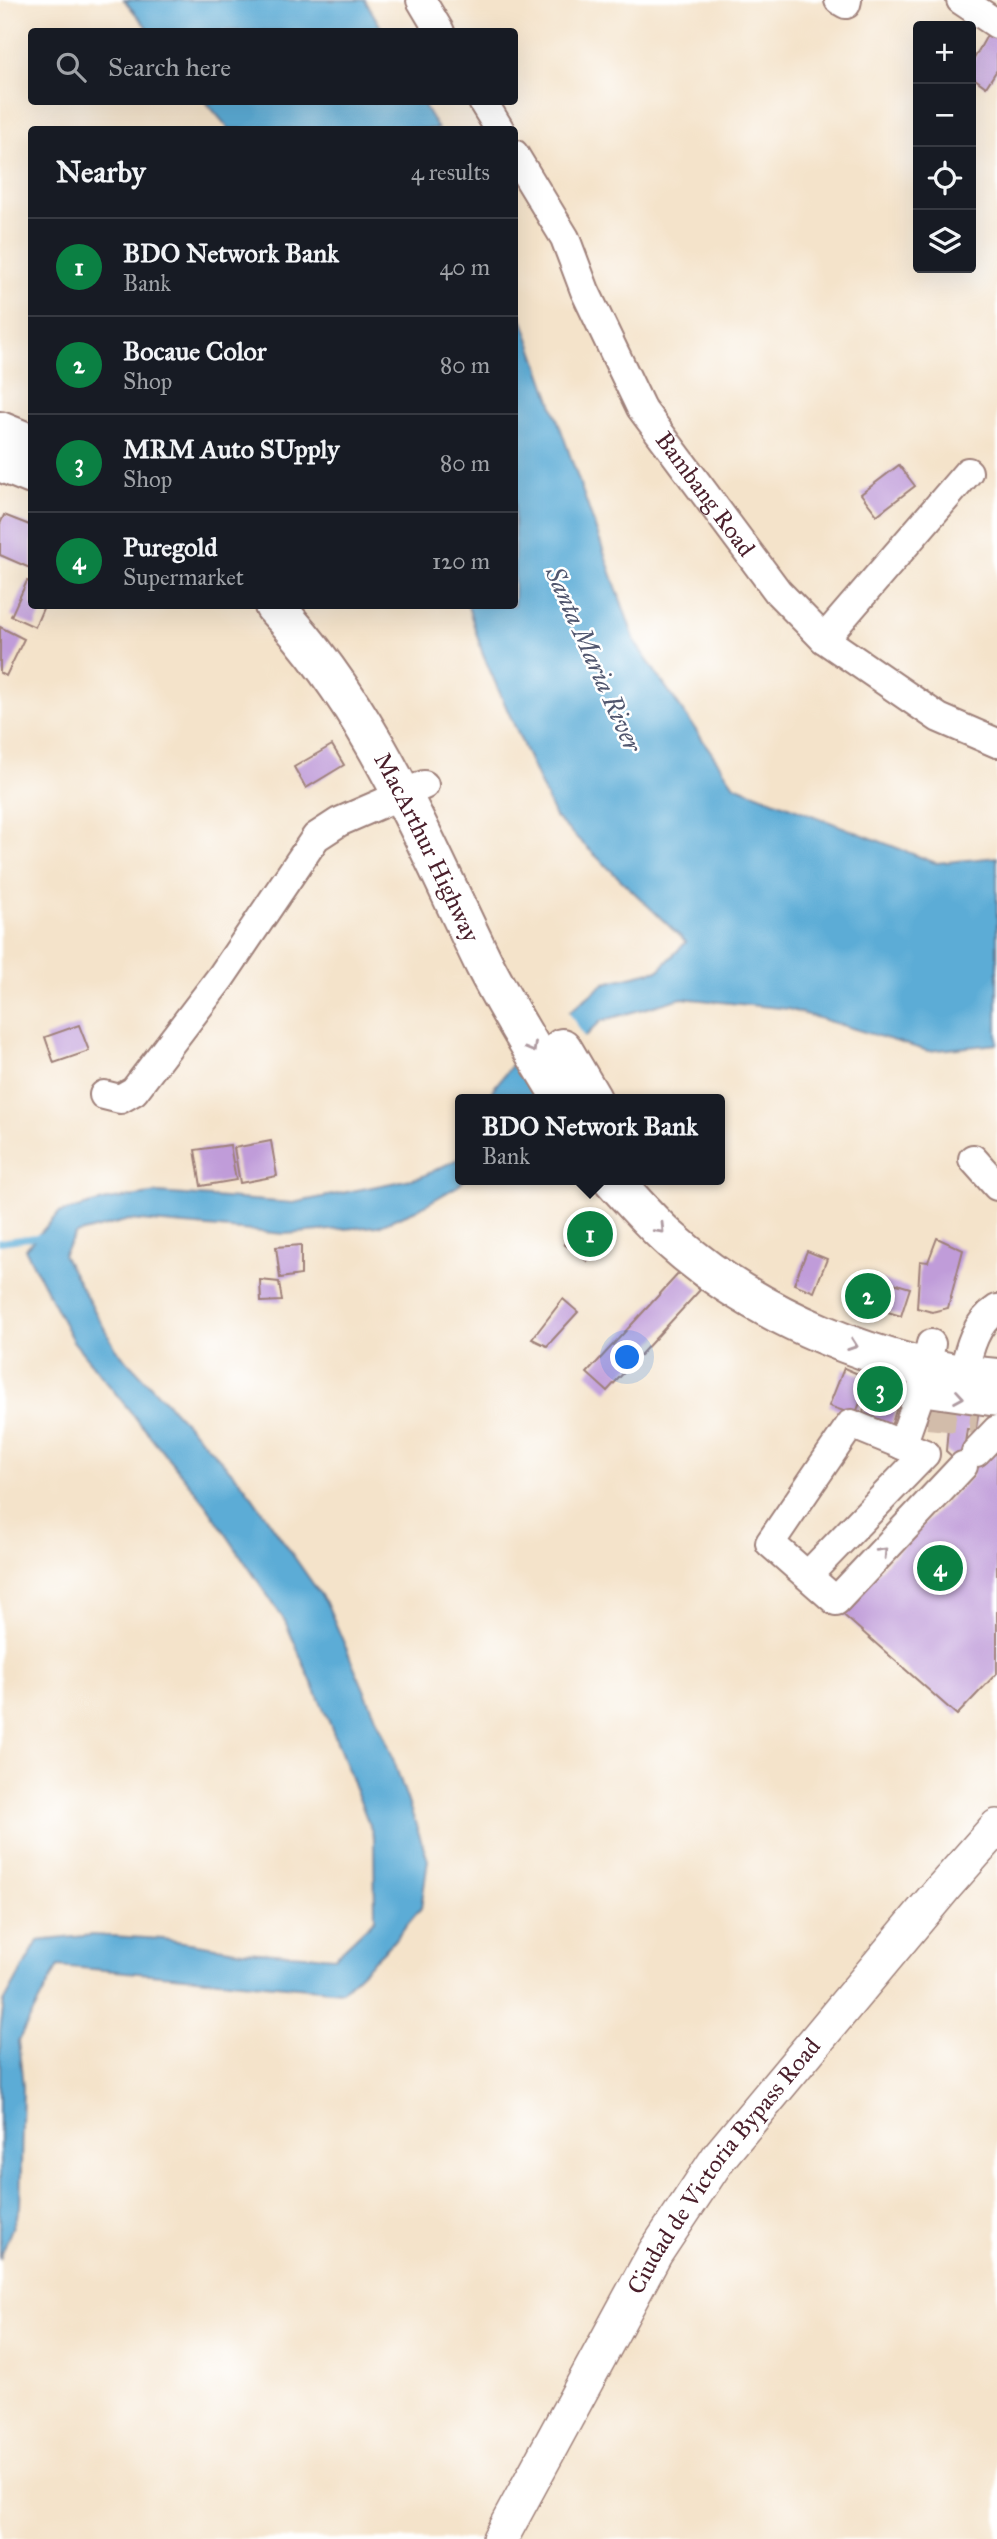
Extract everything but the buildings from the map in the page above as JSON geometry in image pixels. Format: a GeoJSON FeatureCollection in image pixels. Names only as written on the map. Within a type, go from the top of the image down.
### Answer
{"type":"FeatureCollection","features":[{"type":"Feature","properties":{"kind":"highway"},"geometry":{"type":"LineString","coordinates":[[0,431],[28,442]]}},
{"type":"Feature","properties":{"kind":"highway"},"geometry":{"type":"LineString","coordinates":[[0,462],[28,473]]}},
{"type":"Feature","properties":{"kind":"highway","name":"MacArthur Highway"},"geometry":{"type":"LineString","coordinates":[[277,609],[302,635],[413,790]]}},
{"type":"Feature","properties":{"kind":"highway","name":"MacArthur Highway"},"geometry":{"type":"LineString","coordinates":[[312,609],[367,685],[413,790],[514,991],[560,1094]]}},
{"type":"Feature","properties":{"kind":"highway","name":"MacArthur Highway"},"geometry":{"type":"LineString","coordinates":[[514,991],[588,1094]]}},
{"type":"Feature","properties":{"kind":"highway"},"geometry":{"type":"LineString","coordinates":[[618,1185],[671,1241],[734,1289],[785,1318],[834,1339],[924,1386],[981,1364]]}},
{"type":"Feature","properties":{"kind":"highway"},"geometry":{"type":"LineString","coordinates":[[653,1185],[712,1241],[792,1292],[843,1314],[924,1386]]}},
{"type":"Feature","properties":{"kind":"main road","name":"Ciudad de Victoria Bypass Road"},"geometry":{"type":"LineString","coordinates":[[500,2539],[655,2253],[719,2157],[935,1897],[997,1827]]}},
{"type":"Feature","properties":{"kind":"street"},"geometry":{"type":"LineString","coordinates":[[422,0],[438,28]]}},
{"type":"Feature","properties":{"kind":"street"},"geometry":{"type":"LineString","coordinates":[[839,0],[846,4],[847,0]]}},
{"type":"Feature","properties":{"kind":"street"},"geometry":{"type":"LineString","coordinates":[[961,0],[997,24]]}},
{"type":"Feature","properties":{"kind":"street"},"geometry":{"type":"LineString","coordinates":[[485,105],[498,126]]}},
{"type":"Feature","properties":{"kind":"street","name":"Bambang Road"},"geometry":{"type":"LineString","coordinates":[[518,161],[565,238],[585,291],[641,408],[778,593],[824,639],[939,718],[997,743]]}},
{"type":"Feature","properties":{"kind":"street"},"geometry":{"type":"LineString","coordinates":[[824,639],[968,472]]}},
{"type":"Feature","properties":{"kind":"street"},"geometry":{"type":"LineString","coordinates":[[104,1096],[120,1099],[134,1091],[221,977],[316,837],[340,822],[413,790]]}},
{"type":"Feature","properties":{"kind":"street"},"geometry":{"type":"LineString","coordinates":[[973,1159],[997,1186]]}},
{"type":"Feature","properties":{"kind":"street"},"geometry":{"type":"LineString","coordinates":[[981,1364],[982,1321],[997,1309]]}},
{"type":"Feature","properties":{"kind":"street"},"geometry":{"type":"LineString","coordinates":[[808,1575],[925,1454],[902,1445],[851,1424],[770,1543],[836,1601],[969,1459],[992,1419],[924,1386],[902,1445]]}},
{"type":"Feature","properties":{"kind":"water"},"geometry":{"type":"Polygon","coordinates":[[[124,0],[365,0],[381,28],[147,28],[124,0]]]}},
{"type":"Feature","properties":{"kind":"water"},"geometry":{"type":"Polygon","coordinates":[[[209,105],[424,105],[436,126],[226,126],[209,105]]]}},
{"type":"Feature","properties":{"kind":"water","name":"Santa Maria River"},"geometry":{"type":"Polygon","coordinates":[[[518,307],[636,644],[734,785],[936,863],[997,857],[997,1044],[928,1051],[788,1009],[682,998],[601,1021],[544,1076],[535,1094],[490,1094],[528,1045],[605,983],[659,970],[686,942],[555,817],[483,655],[469,609],[518,609],[518,307]]]}},
{"type":"Feature","properties":{"kind":"water"},"geometry":{"type":"Polygon","coordinates":[[[455,1160],[455,1185],[459,1185],[416,1210],[378,1226],[285,1234],[129,1220],[75,1234],[63,1255],[116,1349],[244,1485],[327,1604],[389,1747],[428,1860],[421,1908],[390,1945],[342,1991],[58,1966],[18,2041],[23,2086],[20,2207],[0,2259],[0,2031],[4,2002],[38,1941],[93,1935],[163,1939],[243,1951],[335,1957],[375,1919],[374,1837],[330,1724],[285,1621],[205,1503],[73,1341],[25,1249],[59,1213],[107,1200],[158,1193],[293,1203],[421,1177],[455,1160]]]}},
{"type":"Feature","properties":{"kind":"pier"},"geometry":{"type":"Polygon","coordinates":[[[567,1009],[586,1040],[547,1078],[526,1043],[567,1009]]]}},
{"type":"Feature","properties":{"kind":"waterway"},"geometry":{"type":"LineString","coordinates":[[0,1242],[43,1236]]}},
{"type":"Feature","properties":{"kind":"tunnel"},"geometry":{"type":"LineString","coordinates":[[928,1415],[977,1420]]}},
{"type":"Feature","properties":{"kind":"place","name":"BDO Network Bank"},"geometry":{"type":"Point","coordinates":[590,1234]}},
{"type":"Feature","properties":{"kind":"place","name":"Bocaue Color"},"geometry":{"type":"Point","coordinates":[868,1296]}},
{"type":"Feature","properties":{"kind":"place","name":"MRM Auto SUpply"},"geometry":{"type":"Point","coordinates":[880,1389]}},
{"type":"Feature","properties":{"kind":"place","name":"Puregold"},"geometry":{"type":"Point","coordinates":[940,1568]}}]}
